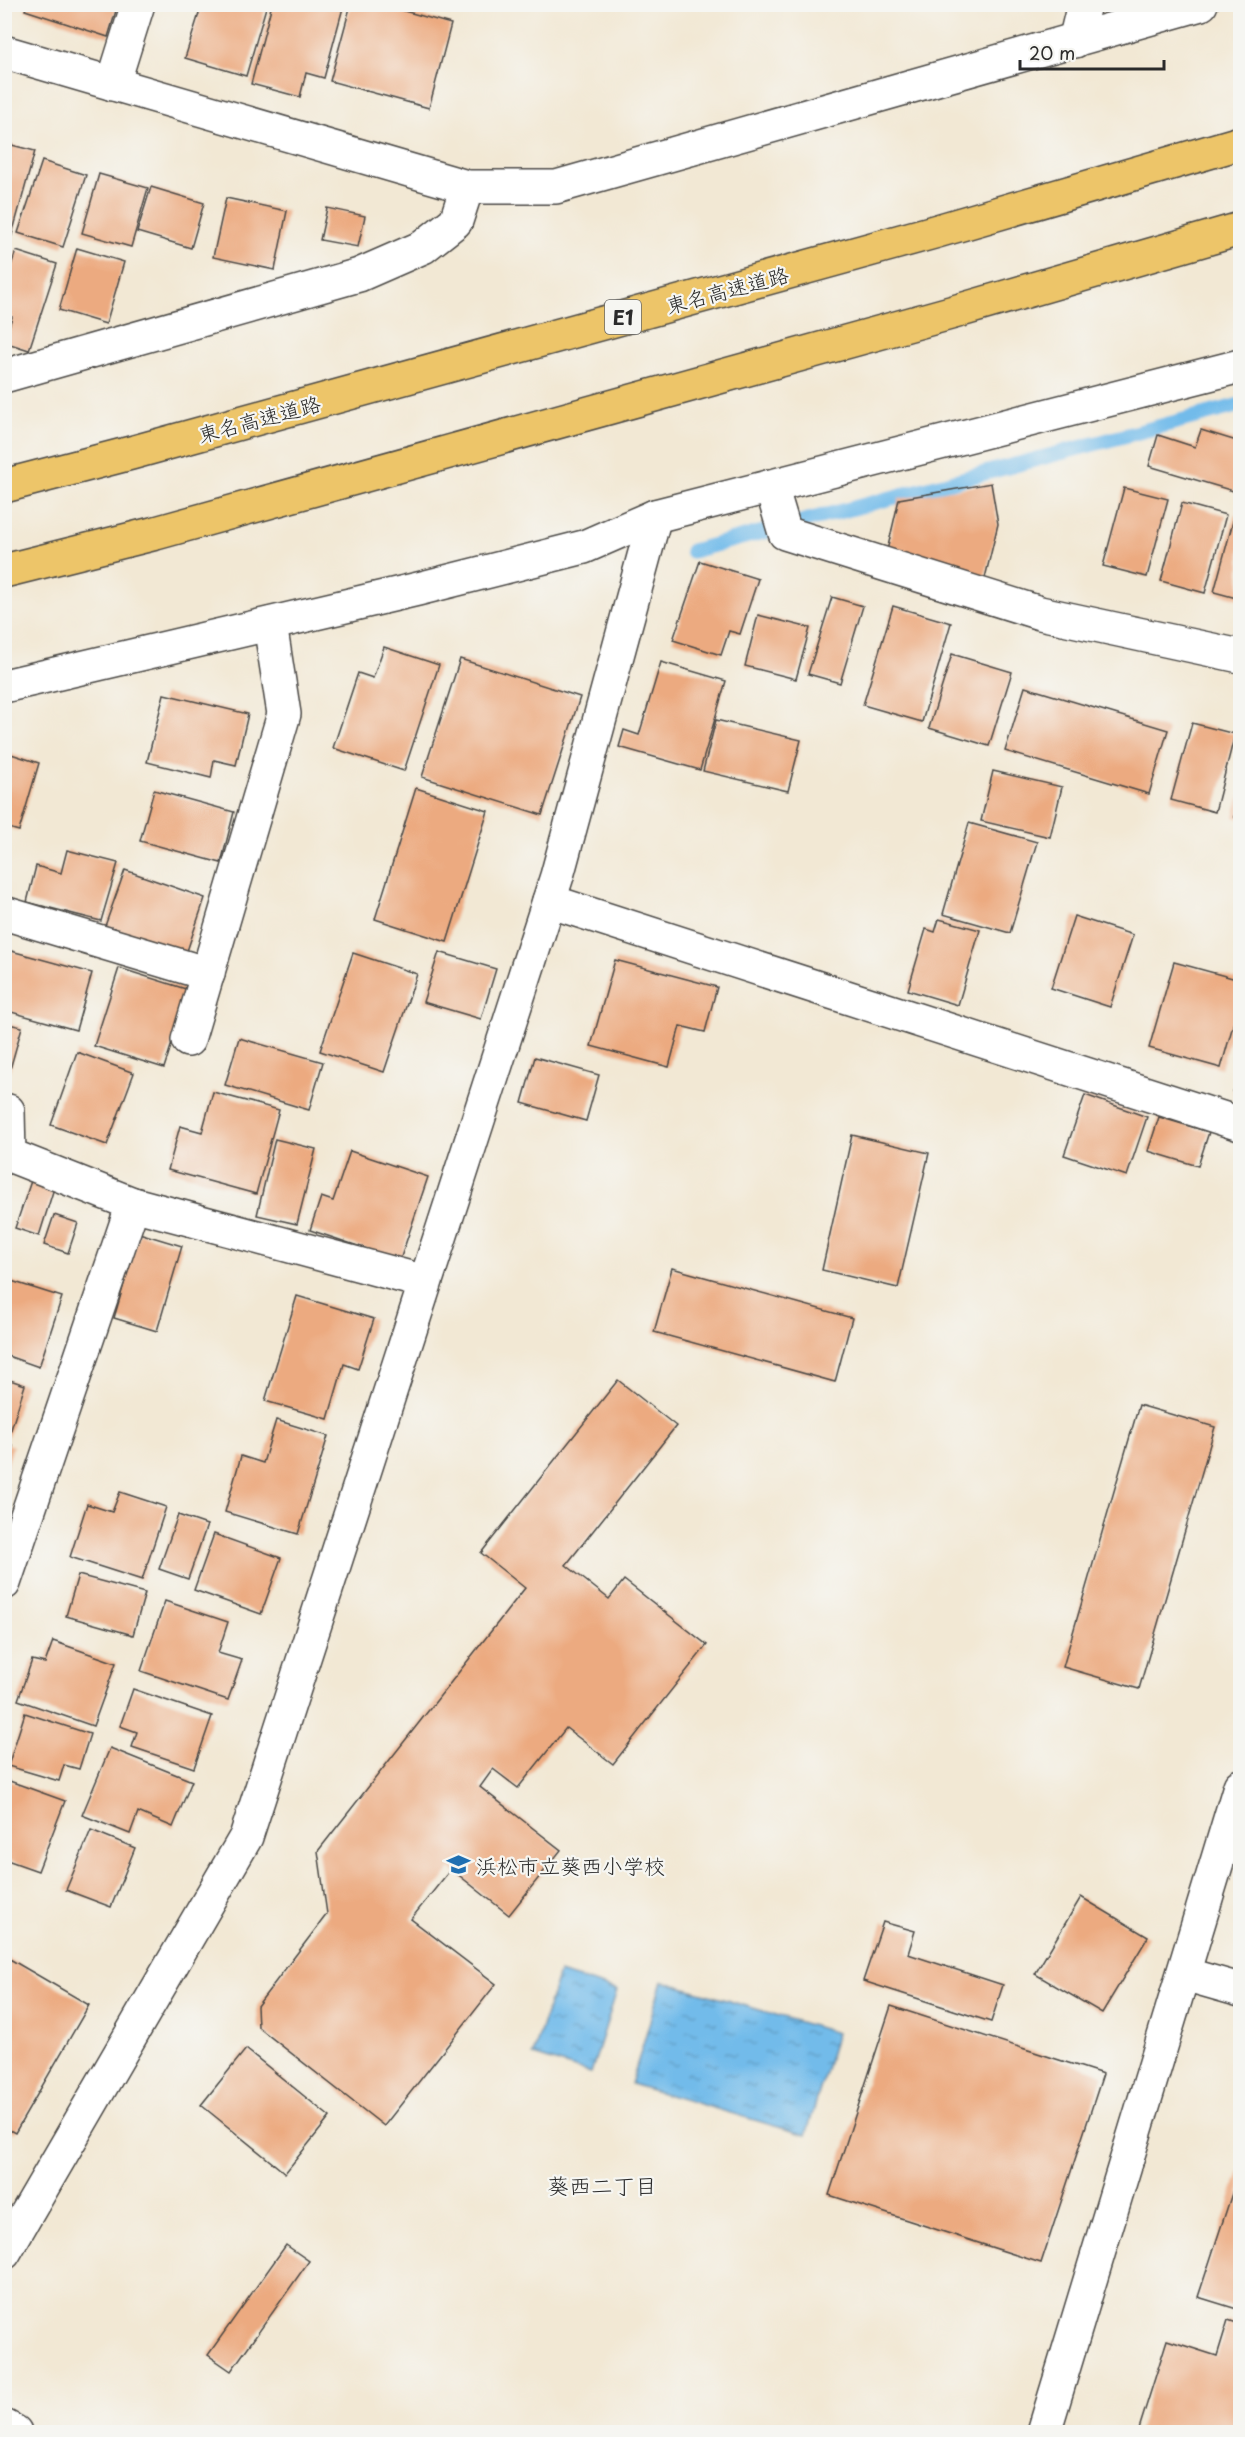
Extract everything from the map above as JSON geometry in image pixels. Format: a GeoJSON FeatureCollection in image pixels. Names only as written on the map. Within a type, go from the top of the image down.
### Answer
{"type":"FeatureCollection","features":[{"type":"Feature","properties":{"kind":"highway","name":"東名高速道路"},"geometry":{"type":"LineString","coordinates":[[4,486],[934,232],[1240,143]]}},
{"type":"Feature","properties":{"kind":"highway"},"geometry":{"type":"LineString","coordinates":[[4,572],[156,533],[954,312],[1240,229]]}},
{"type":"Feature","properties":{"kind":"street"},"geometry":{"type":"LineString","coordinates":[[113,84],[138,4]]}},
{"type":"Feature","properties":{"kind":"street"},"geometry":{"type":"LineString","coordinates":[[1075,41],[1083,4]]}},
{"type":"Feature","properties":{"kind":"street"},"geometry":{"type":"LineString","coordinates":[[4,52],[467,187],[556,187],[1201,4]]}},
{"type":"Feature","properties":{"kind":"street"},"geometry":{"type":"LineString","coordinates":[[4,376],[359,275],[423,247],[456,221],[467,187]]}},
{"type":"Feature","properties":{"kind":"street"},"geometry":{"type":"LineString","coordinates":[[4,686],[584,547],[654,516],[778,509],[1240,366]]}},
{"type":"Feature","properties":{"kind":"street"},"geometry":{"type":"LineString","coordinates":[[778,509],[1040,614],[1240,656]]}},
{"type":"Feature","properties":{"kind":"street"},"geometry":{"type":"LineString","coordinates":[[4,2253],[246,1837],[549,901],[654,516]]}},
{"type":"Feature","properties":{"kind":"street"},"geometry":{"type":"LineString","coordinates":[[188,1040],[284,714],[270,624]]}},
{"type":"Feature","properties":{"kind":"street"},"geometry":{"type":"LineString","coordinates":[[549,901],[1240,1124]]}},
{"type":"Feature","properties":{"kind":"street"},"geometry":{"type":"LineString","coordinates":[[4,913],[207,974]]}},
{"type":"Feature","properties":{"kind":"street"},"geometry":{"type":"LineString","coordinates":[[4,1110],[8,1111],[9,1155],[133,1204],[425,1282]]}},
{"type":"Feature","properties":{"kind":"street"},"geometry":{"type":"LineString","coordinates":[[4,1583],[133,1204]]}},
{"type":"Feature","properties":{"kind":"street"},"geometry":{"type":"LineString","coordinates":[[1044,2433],[1184,1974],[1229,1863],[1240,1786]]}},
{"type":"Feature","properties":{"kind":"street"},"geometry":{"type":"LineString","coordinates":[[1184,1974],[1240,1990]]}},
{"type":"Feature","properties":{"kind":"street"},"geometry":{"type":"LineString","coordinates":[[4,2426],[15,2433]]}},
{"type":"Feature","properties":{"kind":"water"},"geometry":{"type":"Polygon","coordinates":[[[559,1973],[617,1990],[591,2073],[533,2055],[559,1973]]]}},
{"type":"Feature","properties":{"kind":"water"},"geometry":{"type":"Polygon","coordinates":[[[662,1981],[837,2033],[806,2135],[631,2084],[662,1981]]]}},
{"type":"Feature","properties":{"kind":"building"},"geometry":{"type":"Polygon","coordinates":[[[27,4],[118,4],[108,37],[25,10],[27,4]]]}},
{"type":"Feature","properties":{"kind":"building"},"geometry":{"type":"Polygon","coordinates":[[[202,4],[267,4],[246,76],[185,58],[202,4]]]}},
{"type":"Feature","properties":{"kind":"building"},"geometry":{"type":"Polygon","coordinates":[[[272,4],[344,4],[324,78],[306,73],[300,97],[251,84],[272,4]]]}},
{"type":"Feature","properties":{"kind":"building"},"geometry":{"type":"Polygon","coordinates":[[[351,4],[379,4],[451,24],[429,108],[330,81],[351,4]]]}},
{"type":"Feature","properties":{"kind":"building"},"geometry":{"type":"Polygon","coordinates":[[[430,5],[457,5],[455,12],[430,5]]]}},
{"type":"Feature","properties":{"kind":"building"},"geometry":{"type":"Polygon","coordinates":[[[4,143],[35,151],[5,260],[4,260],[4,143]]]}},
{"type":"Feature","properties":{"kind":"building"},"geometry":{"type":"Polygon","coordinates":[[[42,161],[86,175],[63,247],[18,233],[42,161]]]}},
{"type":"Feature","properties":{"kind":"building"},"geometry":{"type":"Polygon","coordinates":[[[99,174],[148,188],[131,247],[82,233],[99,174]]]}},
{"type":"Feature","properties":{"kind":"building"},"geometry":{"type":"Polygon","coordinates":[[[151,187],[204,203],[191,248],[137,232],[151,187]]]}},
{"type":"Feature","properties":{"kind":"building"},"geometry":{"type":"Polygon","coordinates":[[[226,198],[287,211],[275,270],[213,257],[226,198]]]}},
{"type":"Feature","properties":{"kind":"building"},"geometry":{"type":"Polygon","coordinates":[[[327,208],[365,216],[358,247],[320,240],[327,208]]]}},
{"type":"Feature","properties":{"kind":"building"},"geometry":{"type":"Polygon","coordinates":[[[77,248],[124,262],[106,324],[59,310],[77,248]]]}},
{"type":"Feature","properties":{"kind":"building"},"geometry":{"type":"Polygon","coordinates":[[[16,251],[57,264],[29,350],[4,342],[12,317],[4,315],[4,286],[16,251]]]}},
{"type":"Feature","properties":{"kind":"building"},"geometry":{"type":"Polygon","coordinates":[[[1201,430],[1240,442],[1240,493],[1149,466],[1158,435],[1195,447],[1201,430]]]}},
{"type":"Feature","properties":{"kind":"building"},"geometry":{"type":"Polygon","coordinates":[[[991,483],[998,524],[985,578],[886,555],[899,499],[991,483]]]}},
{"type":"Feature","properties":{"kind":"building"},"geometry":{"type":"Polygon","coordinates":[[[1124,488],[1168,499],[1147,577],[1103,566],[1124,488]]]}},
{"type":"Feature","properties":{"kind":"building"},"geometry":{"type":"Polygon","coordinates":[[[1182,503],[1226,515],[1205,593],[1161,581],[1182,503]]]}},
{"type":"Feature","properties":{"kind":"building"},"geometry":{"type":"Polygon","coordinates":[[[1235,514],[1240,515],[1240,599],[1214,592],[1235,514]]]}},
{"type":"Feature","properties":{"kind":"building"},"geometry":{"type":"Polygon","coordinates":[[[700,561],[758,579],[740,634],[729,631],[721,655],[673,640],[700,561]]]}},
{"type":"Feature","properties":{"kind":"building"},"geometry":{"type":"Polygon","coordinates":[[[832,597],[863,606],[840,683],[808,674],[832,597]]]}},
{"type":"Feature","properties":{"kind":"building"},"geometry":{"type":"Polygon","coordinates":[[[893,606],[951,623],[922,722],[863,705],[893,606]]]}},
{"type":"Feature","properties":{"kind":"building"},"geometry":{"type":"Polygon","coordinates":[[[758,615],[810,628],[796,679],[745,666],[758,615]]]}},
{"type":"Feature","properties":{"kind":"building"},"geometry":{"type":"Polygon","coordinates":[[[384,647],[439,665],[404,771],[333,748],[358,673],[373,678],[384,647]]]}},
{"type":"Feature","properties":{"kind":"building"},"geometry":{"type":"Polygon","coordinates":[[[952,654],[1012,672],[989,746],[929,728],[952,654]]]}},
{"type":"Feature","properties":{"kind":"building"},"geometry":{"type":"Polygon","coordinates":[[[460,659],[580,697],[542,815],[422,777],[460,659]]]}},
{"type":"Feature","properties":{"kind":"building"},"geometry":{"type":"Polygon","coordinates":[[[661,662],[726,681],[700,770],[619,747],[624,730],[639,735],[661,662]]]}},
{"type":"Feature","properties":{"kind":"building"},"geometry":{"type":"Polygon","coordinates":[[[1025,687],[1168,730],[1149,794],[1005,751],[1025,687]]]}},
{"type":"Feature","properties":{"kind":"building"},"geometry":{"type":"Polygon","coordinates":[[[164,694],[248,714],[236,765],[214,760],[211,778],[147,762],[164,694]]]}},
{"type":"Feature","properties":{"kind":"building"},"geometry":{"type":"Polygon","coordinates":[[[716,720],[801,740],[788,791],[703,771],[716,720]]]}},
{"type":"Feature","properties":{"kind":"building"},"geometry":{"type":"Polygon","coordinates":[[[1192,723],[1235,734],[1215,812],[1171,800],[1192,723]]]}},
{"type":"Feature","properties":{"kind":"building"},"geometry":{"type":"Polygon","coordinates":[[[5,752],[39,763],[19,831],[5,827],[5,752]]]}},
{"type":"Feature","properties":{"kind":"building"},"geometry":{"type":"Polygon","coordinates":[[[993,771],[1062,787],[1050,837],[981,821],[993,771]]]}},
{"type":"Feature","properties":{"kind":"building"},"geometry":{"type":"Polygon","coordinates":[[[416,788],[488,811],[447,942],[375,919],[416,788]]]}},
{"type":"Feature","properties":{"kind":"building"},"geometry":{"type":"Polygon","coordinates":[[[154,790],[234,812],[221,863],[140,841],[154,790]]]}},
{"type":"Feature","properties":{"kind":"building"},"geometry":{"type":"Polygon","coordinates":[[[1240,795],[1240,819],[1234,817],[1240,795]]]}},
{"type":"Feature","properties":{"kind":"building"},"geometry":{"type":"Polygon","coordinates":[[[969,823],[1037,842],[1010,933],[943,914],[969,823]]]}},
{"type":"Feature","properties":{"kind":"building"},"geometry":{"type":"Polygon","coordinates":[[[67,850],[118,863],[101,921],[27,902],[36,866],[61,873],[67,850]]]}},
{"type":"Feature","properties":{"kind":"building"},"geometry":{"type":"Polygon","coordinates":[[[125,870],[205,898],[186,954],[105,926],[125,870]]]}},
{"type":"Feature","properties":{"kind":"building"},"geometry":{"type":"Polygon","coordinates":[[[1074,916],[1133,935],[1110,1007],[1051,988],[1074,916]]]}},
{"type":"Feature","properties":{"kind":"building"},"geometry":{"type":"Polygon","coordinates":[[[939,919],[980,930],[958,1005],[908,990],[926,929],[935,932],[939,919]]]}},
{"type":"Feature","properties":{"kind":"building"},"geometry":{"type":"Polygon","coordinates":[[[4,949],[92,973],[76,1030],[4,1010],[4,949]]]}},
{"type":"Feature","properties":{"kind":"building"},"geometry":{"type":"Polygon","coordinates":[[[439,952],[496,969],[481,1019],[423,1002],[439,952]]]}},
{"type":"Feature","properties":{"kind":"building"},"geometry":{"type":"Polygon","coordinates":[[[353,953],[417,974],[384,1072],[320,1051],[353,953]]]}},
{"type":"Feature","properties":{"kind":"building"},"geometry":{"type":"Polygon","coordinates":[[[615,960],[717,987],[705,1032],[680,1026],[669,1067],[591,1046],[615,960]]]}},
{"type":"Feature","properties":{"kind":"building"},"geometry":{"type":"Polygon","coordinates":[[[1174,962],[1240,980],[1240,1000],[1221,1068],[1149,1048],[1174,962]]]}},
{"type":"Feature","properties":{"kind":"building"},"geometry":{"type":"Polygon","coordinates":[[[119,968],[189,990],[164,1068],[94,1046],[119,968]]]}},
{"type":"Feature","properties":{"kind":"building"},"geometry":{"type":"Polygon","coordinates":[[[4,1023],[22,1027],[5,1087],[4,1087],[4,1023]]]}},
{"type":"Feature","properties":{"kind":"building"},"geometry":{"type":"Polygon","coordinates":[[[239,1038],[323,1062],[309,1110],[225,1085],[239,1038]]]}},
{"type":"Feature","properties":{"kind":"building"},"geometry":{"type":"Polygon","coordinates":[[[77,1052],[134,1073],[107,1145],[51,1125],[77,1052]]]}},
{"type":"Feature","properties":{"kind":"building"},"geometry":{"type":"Polygon","coordinates":[[[535,1057],[599,1075],[586,1121],[522,1103],[535,1057]]]}},
{"type":"Feature","properties":{"kind":"building"},"geometry":{"type":"Polygon","coordinates":[[[1240,1068],[1240,1094],[1233,1092],[1240,1068]]]}},
{"type":"Feature","properties":{"kind":"building"},"geometry":{"type":"Polygon","coordinates":[[[213,1092],[279,1110],[256,1194],[168,1170],[180,1126],[202,1132],[213,1092]]]}},
{"type":"Feature","properties":{"kind":"building"},"geometry":{"type":"Polygon","coordinates":[[[1085,1095],[1147,1117],[1127,1176],[1064,1155],[1085,1095]]]}},
{"type":"Feature","properties":{"kind":"building"},"geometry":{"type":"Polygon","coordinates":[[[1159,1117],[1209,1132],[1198,1166],[1148,1151],[1159,1117]]]}},
{"type":"Feature","properties":{"kind":"building"},"geometry":{"type":"Polygon","coordinates":[[[852,1135],[929,1153],[898,1288],[822,1270],[852,1135]]]}},
{"type":"Feature","properties":{"kind":"building"},"geometry":{"type":"Polygon","coordinates":[[[275,1139],[316,1149],[297,1224],[257,1215],[275,1139]]]}},
{"type":"Feature","properties":{"kind":"building"},"geometry":{"type":"Polygon","coordinates":[[[350,1151],[428,1177],[400,1260],[310,1230],[321,1197],[333,1201],[350,1151]]]}},
{"type":"Feature","properties":{"kind":"building"},"geometry":{"type":"Polygon","coordinates":[[[32,1178],[55,1185],[39,1236],[15,1228],[32,1178]]]}},
{"type":"Feature","properties":{"kind":"building"},"geometry":{"type":"Polygon","coordinates":[[[54,1215],[78,1223],[68,1253],[44,1245],[54,1215]]]}},
{"type":"Feature","properties":{"kind":"building"},"geometry":{"type":"Polygon","coordinates":[[[139,1233],[182,1246],[157,1331],[114,1318],[139,1233]]]}},
{"type":"Feature","properties":{"kind":"building"},"geometry":{"type":"Polygon","coordinates":[[[672,1268],[852,1318],[835,1382],[654,1332],[672,1268]]]}},
{"type":"Feature","properties":{"kind":"building"},"geometry":{"type":"Polygon","coordinates":[[[5,1279],[62,1297],[39,1367],[5,1355],[5,1279]]]}},
{"type":"Feature","properties":{"kind":"building"},"geometry":{"type":"Polygon","coordinates":[[[297,1296],[374,1319],[358,1369],[344,1364],[328,1419],[265,1401],[297,1296]]]}},
{"type":"Feature","properties":{"kind":"building"},"geometry":{"type":"Polygon","coordinates":[[[4,1378],[25,1385],[9,1436],[4,1434],[4,1378]]]}},
{"type":"Feature","properties":{"kind":"building"},"geometry":{"type":"Polygon","coordinates":[[[618,1380],[676,1426],[566,1565],[609,1599],[624,1580],[707,1645],[613,1764],[566,1728],[518,1788],[493,1769],[480,1787],[561,1850],[509,1915],[451,1869],[411,1919],[496,1984],[384,2126],[258,2027],[257,2006],[327,1914],[318,1851],[525,1588],[481,1553],[618,1380]]]}},
{"type":"Feature","properties":{"kind":"building"},"geometry":{"type":"Polygon","coordinates":[[[1139,1405],[1215,1427],[1139,1689],[1063,1667],[1139,1405]]]}},
{"type":"Feature","properties":{"kind":"building"},"geometry":{"type":"Polygon","coordinates":[[[276,1420],[328,1436],[298,1534],[225,1512],[241,1456],[263,1463],[276,1420]]]}},
{"type":"Feature","properties":{"kind":"building"},"geometry":{"type":"Polygon","coordinates":[[[4,1443],[13,1446],[5,1472],[4,1472],[4,1443]]]}},
{"type":"Feature","properties":{"kind":"building"},"geometry":{"type":"Polygon","coordinates":[[[120,1492],[166,1507],[142,1580],[70,1557],[87,1504],[112,1512],[120,1492]]]}},
{"type":"Feature","properties":{"kind":"building"},"geometry":{"type":"Polygon","coordinates":[[[178,1515],[207,1525],[188,1579],[159,1569],[178,1515]]]}},
{"type":"Feature","properties":{"kind":"building"},"geometry":{"type":"Polygon","coordinates":[[[214,1534],[281,1558],[261,1614],[194,1590],[214,1534]]]}},
{"type":"Feature","properties":{"kind":"building"},"geometry":{"type":"Polygon","coordinates":[[[78,1575],[145,1593],[133,1635],[66,1616],[78,1575]]]}},
{"type":"Feature","properties":{"kind":"building"},"geometry":{"type":"Polygon","coordinates":[[[165,1601],[228,1622],[218,1653],[242,1660],[228,1700],[141,1671],[165,1601]]]}},
{"type":"Feature","properties":{"kind":"building"},"geometry":{"type":"Polygon","coordinates":[[[53,1641],[116,1663],[93,1726],[18,1700],[32,1660],[45,1663],[53,1641]]]}},
{"type":"Feature","properties":{"kind":"building"},"geometry":{"type":"Polygon","coordinates":[[[133,1689],[212,1716],[194,1768],[132,1747],[137,1732],[120,1726],[133,1689]]]}},
{"type":"Feature","properties":{"kind":"building"},"geometry":{"type":"Polygon","coordinates":[[[25,1713],[90,1734],[79,1769],[64,1765],[59,1781],[8,1766],[25,1713]]]}},
{"type":"Feature","properties":{"kind":"building"},"geometry":{"type":"Polygon","coordinates":[[[110,1748],[192,1781],[173,1827],[138,1812],[130,1834],[82,1815],[110,1748]]]}},
{"type":"Feature","properties":{"kind":"building"},"geometry":{"type":"Polygon","coordinates":[[[4,1779],[65,1801],[38,1871],[4,1859],[4,1779]]]}},
{"type":"Feature","properties":{"kind":"building"},"geometry":{"type":"Polygon","coordinates":[[[91,1830],[135,1848],[111,1907],[66,1890],[91,1830]]]}},
{"type":"Feature","properties":{"kind":"building"},"geometry":{"type":"Polygon","coordinates":[[[1081,1897],[1148,1937],[1102,2013],[1035,1974],[1081,1897]]]}},
{"type":"Feature","properties":{"kind":"building"},"geometry":{"type":"Polygon","coordinates":[[[883,1922],[915,1931],[908,1954],[1003,1985],[991,2022],[863,1981],[883,1922]]]}},
{"type":"Feature","properties":{"kind":"building"},"geometry":{"type":"Polygon","coordinates":[[[8,1958],[89,2005],[15,2133],[4,2127],[4,1964],[8,1958]]]}},
{"type":"Feature","properties":{"kind":"building"},"geometry":{"type":"Polygon","coordinates":[[[891,2006],[1103,2074],[1041,2263],[829,2195],[891,2006]]]}},
{"type":"Feature","properties":{"kind":"building"},"geometry":{"type":"Polygon","coordinates":[[[246,2049],[330,2117],[285,2173],[201,2105],[246,2049]]]}},
{"type":"Feature","properties":{"kind":"building"},"geometry":{"type":"Polygon","coordinates":[[[1240,2169],[1240,2310],[1198,2297],[1240,2169]]]}},
{"type":"Feature","properties":{"kind":"building"},"geometry":{"type":"Polygon","coordinates":[[[286,2245],[309,2261],[231,2371],[208,2355],[286,2245]]]}},
{"type":"Feature","properties":{"kind":"building"},"geometry":{"type":"Polygon","coordinates":[[[1228,2320],[1240,2324],[1240,2432],[1138,2432],[1167,2340],[1217,2356],[1228,2320]]]}},
{"type":"Feature","properties":{"kind":"waterway"},"geometry":{"type":"LineString","coordinates":[[692,551],[1240,405]]}},
{"type":"Feature","properties":{"kind":"place","name":"浜松市立葵西小学校"},"geometry":{"type":"Point","coordinates":[458,1865]}},
{"type":"Feature","properties":{"kind":"district","name":"葵西二丁目"},"geometry":{"type":"Point","coordinates":[602,2184]}}]}
